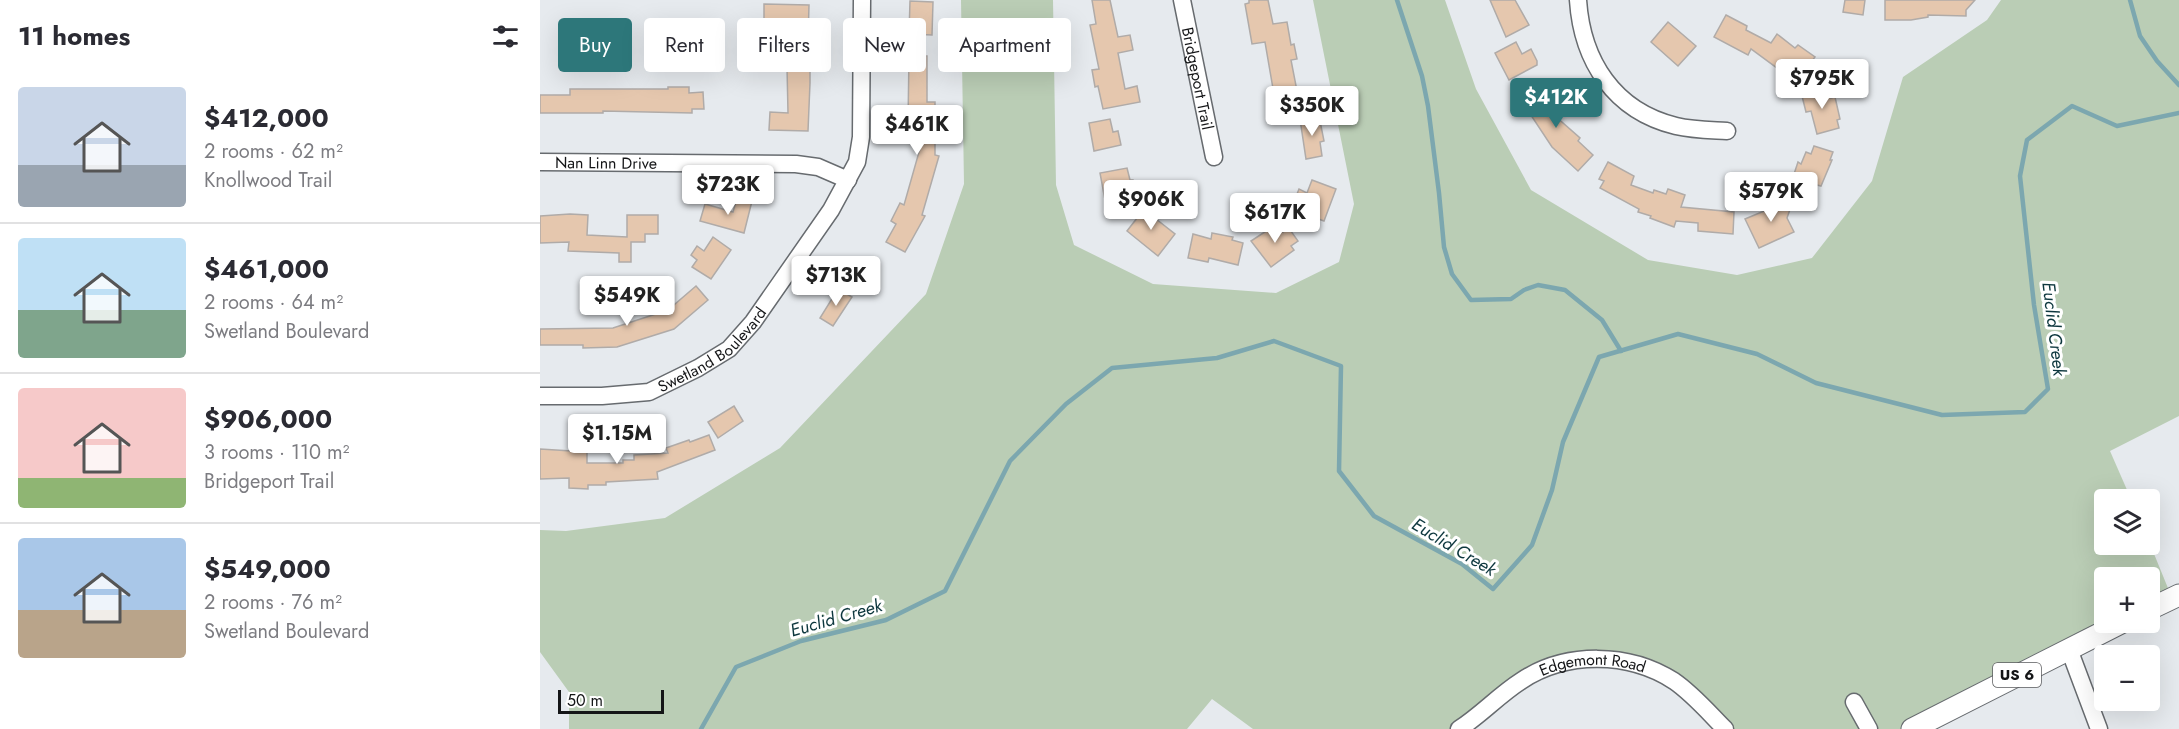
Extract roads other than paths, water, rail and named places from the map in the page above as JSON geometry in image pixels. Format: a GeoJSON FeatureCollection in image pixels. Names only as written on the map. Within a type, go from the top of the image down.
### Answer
{"type":"FeatureCollection","features":[{"type":"Feature","properties":{"kind":"main road"},"geometry":{"type":"LineString","coordinates":[[2160,604],[2179,595]]}},
{"type":"Feature","properties":{"kind":"main road","name":"US 6"},"geometry":{"type":"LineString","coordinates":[[1912,729],[2101,633]]}},
{"type":"Feature","properties":{"kind":"street","name":"Swetland Boulevard"},"geometry":{"type":"LineString","coordinates":[[540,396],[602,396],[649,392],[698,369],[729,349],[753,322],[831,210],[857,162],[861,137],[862,0]]}},
{"type":"Feature","properties":{"kind":"street","name":"Bridgeport Trail"},"geometry":{"type":"LineString","coordinates":[[1182,0],[1214,157]]}},
{"type":"Feature","properties":{"kind":"street"},"geometry":{"type":"LineString","coordinates":[[1578,0],[1584,38],[1591,58],[1603,77],[1625,100],[1636,109],[1665,122],[1689,128],[1727,131]]}},
{"type":"Feature","properties":{"kind":"street","name":"Nan Linn Drive"},"geometry":{"type":"LineString","coordinates":[[540,162],[796,164],[818,167],[848,180]]}},
{"type":"Feature","properties":{"kind":"street"},"geometry":{"type":"LineString","coordinates":[[2069,649],[2099,729]]}},
{"type":"Feature","properties":{"kind":"street","name":"Edgemont Road"},"geometry":{"type":"LineString","coordinates":[[1459,729],[1521,681],[1539,671],[1560,663],[1600,658],[1637,664],[1659,672],[1676,682],[1725,729]]}},
{"type":"Feature","properties":{"kind":"street"},"geometry":{"type":"LineString","coordinates":[[1854,702],[1869,729]]}},
{"type":"Feature","properties":{"kind":"waterway"},"geometry":{"type":"LineString","coordinates":[[1397,0],[1422,76],[1428,106],[1444,247],[1452,274],[1471,300],[1511,299],[1524,290],[1538,285],[1565,290],[1602,320],[1621,351]]}},
{"type":"Feature","properties":{"kind":"waterway"},"geometry":{"type":"LineString","coordinates":[[2130,0],[2140,36],[2157,61],[2179,85]]}},
{"type":"Feature","properties":{"kind":"waterway","name":"Euclid Creek"},"geometry":{"type":"LineString","coordinates":[[701,729],[736,667],[801,641],[886,620],[945,591],[1010,461],[1066,404],[1112,368],[1217,358],[1274,341],[1341,366],[1339,471],[1374,516],[1462,564],[1493,589],[1532,545],[1552,490],[1563,442],[1599,357],[1678,334],[1757,354],[1816,383],[1942,415],[2025,412],[2048,389],[2034,305],[2020,176],[2027,140],[2072,106],[2117,126],[2179,113]]}}]}
